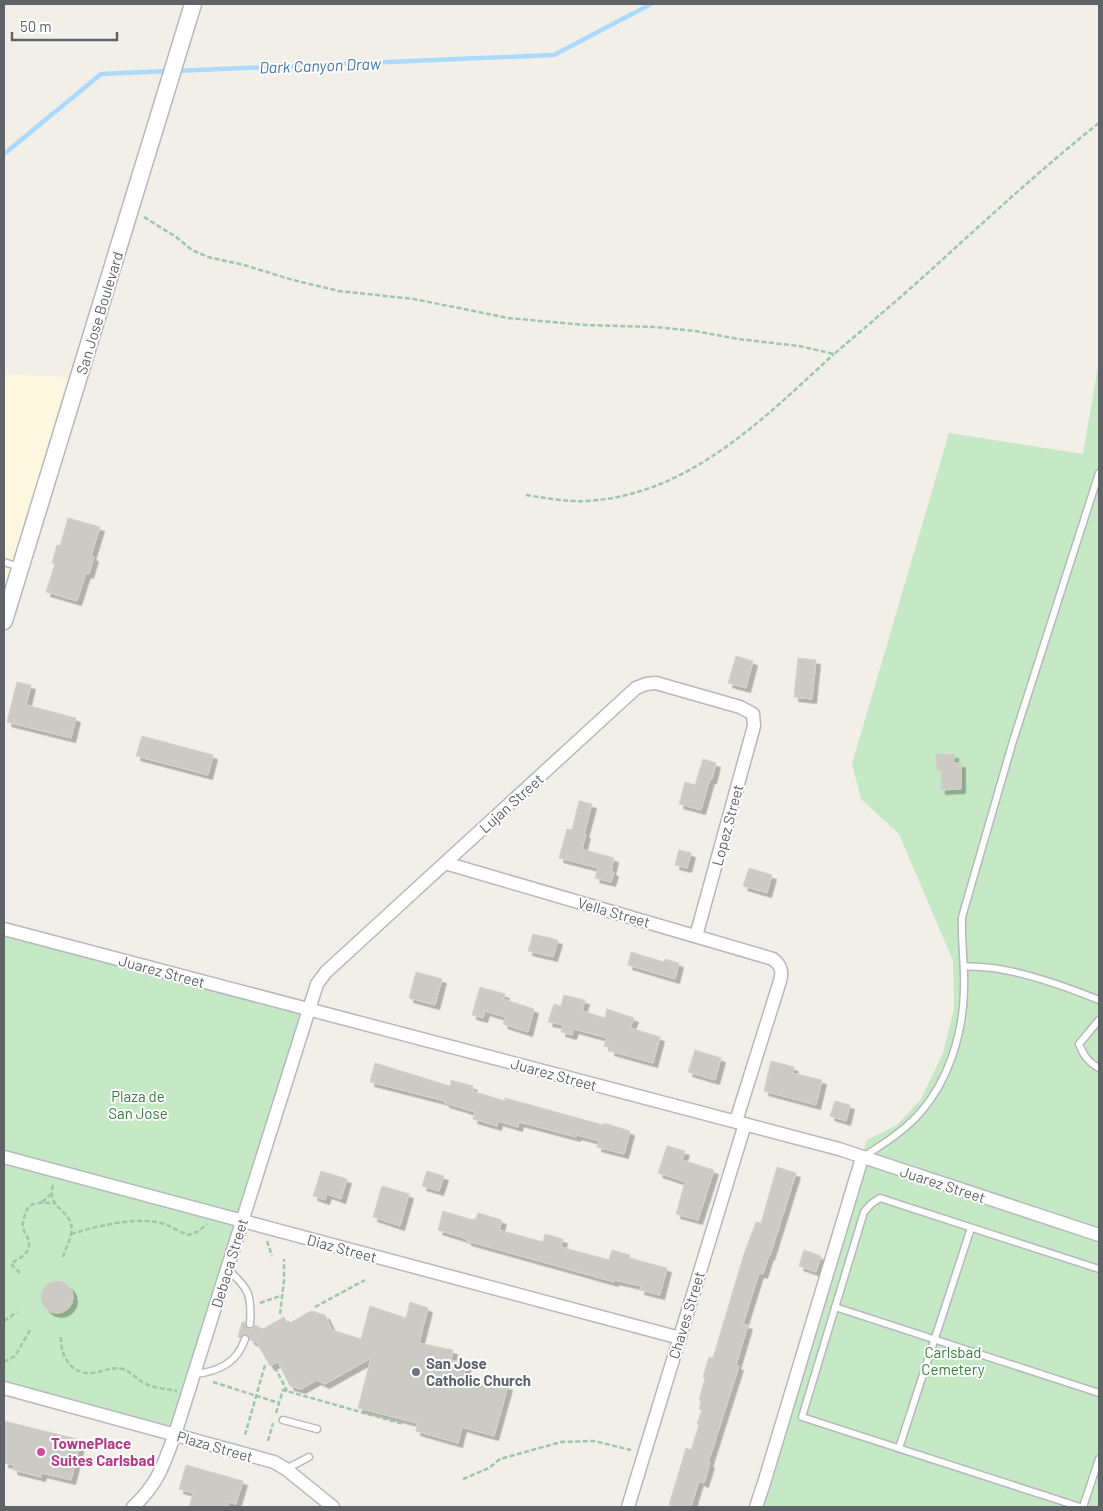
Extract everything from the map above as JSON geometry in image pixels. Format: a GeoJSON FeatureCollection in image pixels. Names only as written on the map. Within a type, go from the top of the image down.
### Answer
{"type":"FeatureCollection","features":[{"type":"Feature","properties":{"kind":"street","name":"San Jose Boulevard"},"geometry":{"type":"LineString","coordinates":[[4,621],[193,4]]}},
{"type":"Feature","properties":{"kind":"street","name":"Lujan Street"},"geometry":{"type":"LineString","coordinates":[[309,1010],[317,984],[326,972],[636,688],[656,683],[740,707],[753,714]]}},
{"type":"Feature","properties":{"kind":"street","name":"Lopez Street"},"geometry":{"type":"LineString","coordinates":[[696,936],[754,726],[753,714]]}},
{"type":"Feature","properties":{"kind":"street","name":"Vella Street"},"geometry":{"type":"LineString","coordinates":[[445,863],[773,959],[781,966]]}},
{"type":"Feature","properties":{"kind":"street","name":"Juarez Street"},"geometry":{"type":"LineString","coordinates":[[4,930],[839,1150],[1099,1235]]}},
{"type":"Feature","properties":{"kind":"street","name":"Chaves Street"},"geometry":{"type":"LineString","coordinates":[[628,1507],[680,1338],[782,974],[781,966]]}},
{"type":"Feature","properties":{"kind":"street","name":"Debaca Street"},"geometry":{"type":"LineString","coordinates":[[133,1507],[154,1485],[161,1472],[175,1434],[309,1010]]}},
{"type":"Feature","properties":{"kind":"street","name":"Diaz Street"},"geometry":{"type":"LineString","coordinates":[[4,1157],[680,1338]]}},
{"type":"Feature","properties":{"kind":"street"},"geometry":{"type":"LineString","coordinates":[[756,1507],[862,1158]]}},
{"type":"Feature","properties":{"kind":"street","name":"Plaza Street"},"geometry":{"type":"LineString","coordinates":[[4,1388],[274,1462],[286,1468],[330,1505]]}},
{"type":"Feature","properties":{"kind":"lane"},"geometry":{"type":"LineString","coordinates":[[862,1158],[904,1129],[919,1114],[933,1097],[946,1073],[963,1013],[962,918],[1012,741],[1099,473]]}},
{"type":"Feature","properties":{"kind":"lane"},"geometry":{"type":"LineString","coordinates":[[4,562],[20,567]]}},
{"type":"Feature","properties":{"kind":"lane"},"geometry":{"type":"LineString","coordinates":[[964,966],[999,969],[1061,984],[1099,1000]]}},
{"type":"Feature","properties":{"kind":"lane"},"geometry":{"type":"LineString","coordinates":[[1099,1020],[1079,1044],[1084,1056],[1099,1068]]}},
{"type":"Feature","properties":{"kind":"lane"},"geometry":{"type":"LineString","coordinates":[[1099,1269],[880,1198],[864,1212],[802,1417],[1082,1507],[1099,1459]]}},
{"type":"Feature","properties":{"kind":"lane"},"geometry":{"type":"LineString","coordinates":[[899,1448],[971,1228]]}},
{"type":"Feature","properties":{"kind":"lane"},"geometry":{"type":"LineString","coordinates":[[227,1269],[248,1291],[251,1305],[250,1324]]}},
{"type":"Feature","properties":{"kind":"lane"},"geometry":{"type":"LineString","coordinates":[[836,1307],[1099,1393]]}},
{"type":"Feature","properties":{"kind":"lane"},"geometry":{"type":"LineString","coordinates":[[194,1374],[221,1369],[233,1358],[243,1345],[245,1339]]}},
{"type":"Feature","properties":{"kind":"lane"},"geometry":{"type":"LineString","coordinates":[[283,1420],[317,1429]]}},
{"type":"Feature","properties":{"kind":"lane"},"geometry":{"type":"LineString","coordinates":[[286,1468],[309,1457]]}},
{"type":"Feature","properties":{"kind":"path"},"geometry":{"type":"LineString","coordinates":[[526,495],[569,500],[600,500],[630,495],[674,479],[714,456],[767,415],[996,210],[1099,123]]}},
{"type":"Feature","properties":{"kind":"path"},"geometry":{"type":"LineString","coordinates":[[131,209],[176,237],[192,250],[208,257],[339,291],[414,299],[508,318],[585,325],[637,326],[695,331],[738,339],[799,346],[834,354]]}},
{"type":"Feature","properties":{"kind":"path"},"geometry":{"type":"LineString","coordinates":[[53,1185],[51,1194],[54,1203],[67,1215],[71,1223],[71,1234],[63,1257]]}},
{"type":"Feature","properties":{"kind":"path"},"geometry":{"type":"LineString","coordinates":[[42,1202],[51,1194]]}},
{"type":"Feature","properties":{"kind":"path"},"geometry":{"type":"LineString","coordinates":[[20,1273],[11,1264],[25,1254],[29,1247],[29,1240],[22,1226],[26,1211],[29,1206],[42,1202],[54,1203]]}},
{"type":"Feature","properties":{"kind":"path"},"geometry":{"type":"LineString","coordinates":[[71,1234],[110,1224],[156,1222],[168,1225],[189,1235],[199,1231],[207,1224]]}},
{"type":"Feature","properties":{"kind":"path"},"geometry":{"type":"LineString","coordinates":[[266,1238],[272,1256]]}},
{"type":"Feature","properties":{"kind":"path"},"geometry":{"type":"LineString","coordinates":[[280,1314],[283,1296],[284,1259]]}},
{"type":"Feature","properties":{"kind":"path"},"geometry":{"type":"LineString","coordinates":[[315,1307],[365,1280]]}},
{"type":"Feature","properties":{"kind":"path"},"geometry":{"type":"LineString","coordinates":[[257,1304],[283,1296]]}},
{"type":"Feature","properties":{"kind":"path"},"geometry":{"type":"LineString","coordinates":[[4,1321],[17,1312]]}},
{"type":"Feature","properties":{"kind":"path"},"geometry":{"type":"LineString","coordinates":[[4,1362],[15,1356],[30,1330]]}},
{"type":"Feature","properties":{"kind":"path"},"geometry":{"type":"LineString","coordinates":[[61,1337],[65,1360],[73,1368],[82,1372],[92,1373],[111,1368],[120,1369],[130,1372],[146,1384],[177,1391]]}},
{"type":"Feature","properties":{"kind":"path"},"geometry":{"type":"LineString","coordinates":[[245,1435],[265,1365]]}},
{"type":"Feature","properties":{"kind":"path"},"geometry":{"type":"LineString","coordinates":[[275,1367],[287,1391]]}},
{"type":"Feature","properties":{"kind":"path"},"geometry":{"type":"LineString","coordinates":[[208,1380],[279,1403]]}},
{"type":"Feature","properties":{"kind":"path"},"geometry":{"type":"LineString","coordinates":[[268,1441],[284,1390],[403,1424]]}},
{"type":"Feature","properties":{"kind":"path"},"geometry":{"type":"LineString","coordinates":[[463,1479],[489,1468],[500,1459],[561,1442],[594,1441],[645,1454]]}},
{"type":"Feature","properties":{"kind":"shaded area"},"geometry":{"type":"Polygon","coordinates":[[[4,374],[79,378],[4,621],[4,374]]]}},
{"type":"Feature","properties":{"kind":"green space","name":"Carlsbad Cemetery"},"geometry":{"type":"Polygon","coordinates":[[[1099,361],[1099,1507],[756,1507],[867,1140],[897,1125],[921,1099],[943,1053],[954,1009],[953,961],[899,834],[861,799],[852,764],[949,433],[1083,454],[1099,361]]]}},
{"type":"Feature","properties":{"kind":"green space","name":"Plaza de San Jose"},"geometry":{"type":"Polygon","coordinates":[[[4,929],[309,1010],[175,1434],[4,1388],[4,929]]]}},
{"type":"Feature","properties":{"kind":"building"},"geometry":{"type":"Polygon","coordinates":[[[68,518],[100,527],[91,556],[94,557],[89,574],[86,573],[77,601],[46,592],[55,564],[52,563],[57,545],[60,546],[68,518]]]}},
{"type":"Feature","properties":{"kind":"building"},"geometry":{"type":"Polygon","coordinates":[[[736,656],[753,661],[746,688],[728,683],[736,656]]]}},
{"type":"Feature","properties":{"kind":"building"},"geometry":{"type":"Polygon","coordinates":[[[798,658],[816,660],[812,699],[794,697],[798,658]]]}},
{"type":"Feature","properties":{"kind":"building"},"geometry":{"type":"Polygon","coordinates":[[[17,682],[31,685],[26,705],[76,718],[71,738],[7,722],[17,682]]]}},
{"type":"Feature","properties":{"kind":"building"},"geometry":{"type":"Polygon","coordinates":[[[142,736],[213,755],[208,775],[136,756],[142,736]]]}},
{"type":"Feature","properties":{"kind":"building"},"geometry":{"type":"Polygon","coordinates":[[[936,754],[954,754],[954,763],[961,763],[961,789],[941,790],[941,770],[937,770],[936,754]]]}},
{"type":"Feature","properties":{"kind":"building"},"geometry":{"type":"Polygon","coordinates":[[[703,759],[716,763],[701,810],[679,804],[685,782],[695,785],[703,759]]]}},
{"type":"Feature","properties":{"kind":"building"},"geometry":{"type":"Polygon","coordinates":[[[579,801],[592,804],[582,849],[614,858],[611,871],[614,872],[611,882],[595,878],[598,868],[559,858],[567,829],[572,830],[579,801]]]}},
{"type":"Feature","properties":{"kind":"building"},"geometry":{"type":"Polygon","coordinates":[[[679,850],[691,853],[687,868],[675,865],[679,850]]]}},
{"type":"Feature","properties":{"kind":"building"},"geometry":{"type":"Polygon","coordinates":[[[749,868],[772,875],[767,893],[743,886],[749,868]]]}},
{"type":"Feature","properties":{"kind":"building"},"geometry":{"type":"Polygon","coordinates":[[[533,934],[558,940],[553,957],[528,951],[533,934]]]}},
{"type":"Feature","properties":{"kind":"building"},"geometry":{"type":"Polygon","coordinates":[[[631,952],[664,962],[665,959],[679,963],[675,979],[628,965],[631,952]]]}},
{"type":"Feature","properties":{"kind":"building"},"geometry":{"type":"Polygon","coordinates":[[[416,972],[442,979],[435,1005],[409,998],[416,972]]]}},
{"type":"Feature","properties":{"kind":"building"},"geometry":{"type":"Polygon","coordinates":[[[480,987],[505,994],[503,999],[534,1009],[528,1032],[503,1024],[505,1017],[485,1011],[483,1018],[472,1015],[480,987]]]}},
{"type":"Feature","properties":{"kind":"building"},"geometry":{"type":"Polygon","coordinates":[[[564,995],[585,1000],[582,1011],[605,1018],[607,1009],[634,1018],[630,1028],[660,1037],[653,1063],[610,1051],[611,1048],[604,1046],[607,1038],[574,1029],[572,1035],[561,1032],[563,1025],[548,1022],[554,1004],[561,1006],[564,995]]]}},
{"type":"Feature","properties":{"kind":"building"},"geometry":{"type":"Polygon","coordinates":[[[695,1050],[721,1058],[715,1080],[688,1072],[695,1050]]]}},
{"type":"Feature","properties":{"kind":"building"},"geometry":{"type":"Polygon","coordinates":[[[771,1061],[794,1067],[792,1073],[822,1080],[816,1105],[764,1091],[771,1061]]]}},
{"type":"Feature","properties":{"kind":"building"},"geometry":{"type":"Polygon","coordinates":[[[375,1063],[450,1086],[451,1080],[473,1086],[472,1091],[505,1101],[505,1098],[630,1131],[624,1154],[597,1147],[599,1141],[519,1122],[518,1127],[498,1121],[497,1126],[473,1119],[475,1112],[445,1103],[445,1101],[370,1082],[375,1063]]]}},
{"type":"Feature","properties":{"kind":"building"},"geometry":{"type":"Polygon","coordinates":[[[835,1101],[850,1105],[846,1121],[830,1116],[835,1101]]]}},
{"type":"Feature","properties":{"kind":"building"},"geometry":{"type":"Polygon","coordinates":[[[667,1146],[685,1151],[682,1160],[714,1170],[698,1220],[676,1214],[685,1182],[658,1173],[667,1146]]]}},
{"type":"Feature","properties":{"kind":"building"},"geometry":{"type":"Polygon","coordinates":[[[777,1167],[796,1173],[770,1256],[763,1274],[759,1273],[743,1324],[748,1325],[736,1365],[739,1366],[708,1463],[710,1463],[704,1483],[699,1481],[691,1507],[669,1505],[686,1448],[691,1450],[699,1425],[697,1424],[702,1410],[699,1409],[701,1401],[699,1400],[709,1357],[713,1358],[744,1254],[756,1222],[761,1223],[777,1167]]]}},
{"type":"Feature","properties":{"kind":"building"},"geometry":{"type":"Polygon","coordinates":[[[321,1171],[347,1179],[341,1199],[327,1194],[325,1200],[313,1196],[321,1171]]]}},
{"type":"Feature","properties":{"kind":"building"},"geometry":{"type":"Polygon","coordinates":[[[427,1171],[444,1176],[439,1191],[422,1186],[427,1171]]]}},
{"type":"Feature","properties":{"kind":"building"},"geometry":{"type":"Polygon","coordinates":[[[382,1186],[409,1194],[400,1226],[373,1217],[382,1186]]]}},
{"type":"Feature","properties":{"kind":"building"},"geometry":{"type":"Polygon","coordinates":[[[443,1211],[473,1220],[474,1218],[476,1219],[478,1213],[502,1220],[499,1230],[543,1242],[545,1234],[563,1239],[561,1247],[609,1260],[612,1250],[630,1255],[629,1258],[667,1268],[660,1295],[640,1290],[641,1286],[614,1280],[614,1282],[467,1241],[467,1239],[438,1230],[443,1211]]]}},
{"type":"Feature","properties":{"kind":"building"},"geometry":{"type":"Polygon","coordinates":[[[804,1250],[821,1256],[816,1272],[799,1266],[804,1250]]]}},
{"type":"Feature","properties":{"kind":"building"},"geometry":{"type":"Polygon","coordinates":[[[57,1281],[69,1285],[73,1297],[69,1309],[57,1313],[45,1309],[41,1297],[45,1285],[57,1281]]]}},
{"type":"Feature","properties":{"kind":"building","name":"San Jose Catholic Church"},"geometry":{"type":"Polygon","coordinates":[[[410,1302],[428,1308],[419,1343],[453,1350],[451,1360],[467,1364],[464,1374],[508,1386],[494,1436],[462,1427],[458,1443],[416,1431],[417,1423],[358,1408],[371,1358],[325,1384],[317,1380],[301,1389],[290,1386],[278,1362],[270,1366],[257,1343],[250,1340],[249,1336],[245,1334],[240,1338],[238,1337],[242,1322],[245,1322],[248,1328],[252,1329],[255,1325],[263,1329],[284,1317],[288,1324],[311,1311],[325,1315],[332,1330],[361,1339],[370,1306],[406,1318],[410,1302]]]}},
{"type":"Feature","properties":{"kind":"building","name":"TownePlace Suites Carlsbad"},"geometry":{"type":"Polygon","coordinates":[[[4,1421],[81,1440],[71,1480],[42,1473],[41,1477],[13,1470],[14,1465],[4,1463],[4,1421]]]}},
{"type":"Feature","properties":{"kind":"building"},"geometry":{"type":"Polygon","coordinates":[[[186,1465],[243,1481],[236,1504],[229,1502],[228,1507],[189,1507],[193,1493],[179,1489],[186,1465]]]}},
{"type":"Feature","properties":{"kind":"waterway","name":"Dark Canyon Draw"},"geometry":{"type":"LineString","coordinates":[[175,71],[554,55],[651,4]]}},
{"type":"Feature","properties":{"kind":"waterway","name":"Dark Canyon Draw"},"geometry":{"type":"LineString","coordinates":[[4,154],[101,74],[168,71]]}},
{"type":"Feature","properties":{"kind":"place","name":"San Jose Catholic Church"},"geometry":{"type":"Point","coordinates":[416,1372]}},
{"type":"Feature","properties":{"kind":"place","name":"TownePlace Suites Carlsbad"},"geometry":{"type":"Point","coordinates":[41,1452]}}]}
